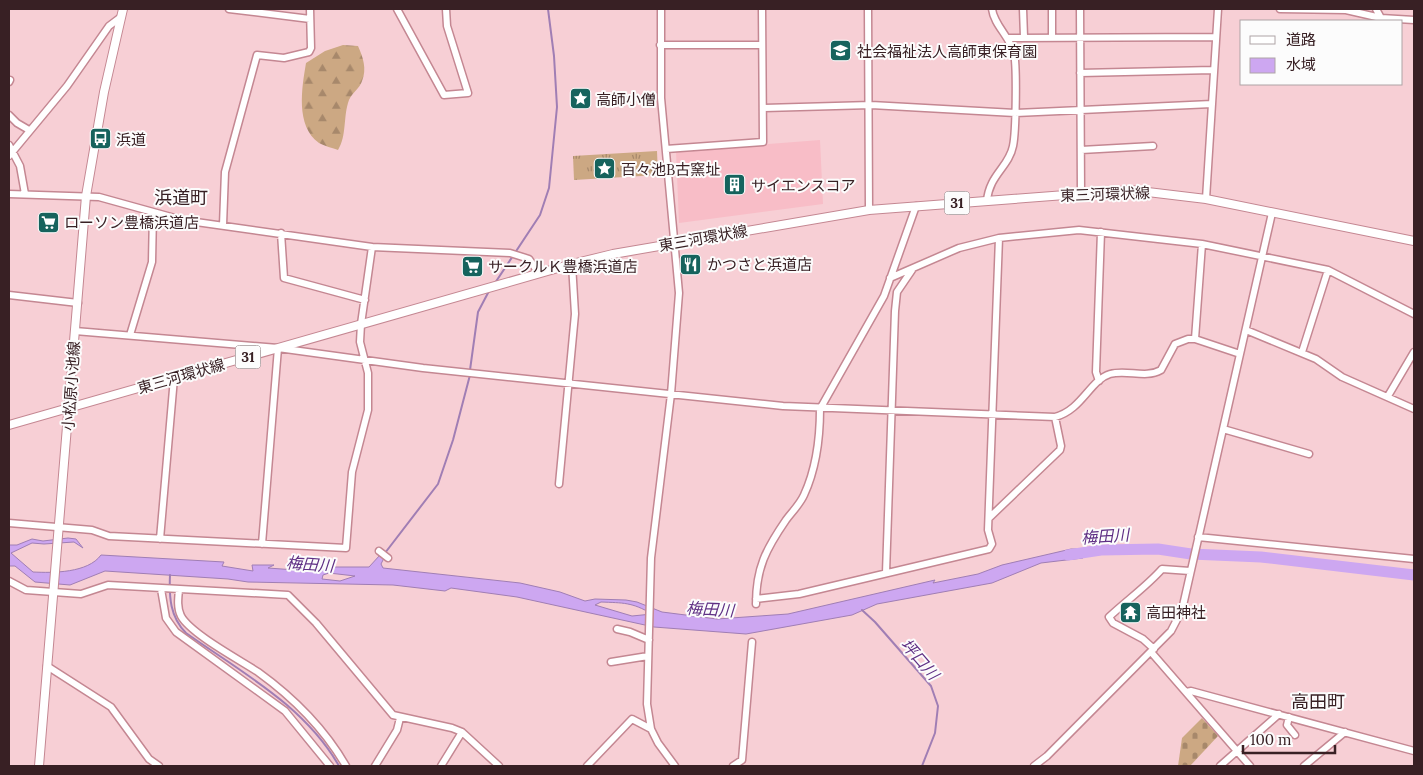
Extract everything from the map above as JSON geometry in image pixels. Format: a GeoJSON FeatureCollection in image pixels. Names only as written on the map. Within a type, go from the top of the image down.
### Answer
{"type":"FeatureCollection","features":[{"type":"Feature","properties":{"kind":"main road","name":"小松原小池線"},"geometry":{"type":"LineString","coordinates":[[39,766],[86,196],[104,92],[123,9]]}},
{"type":"Feature","properties":{"kind":"main road","name":"東三河環状線"},"geometry":{"type":"LineString","coordinates":[[9,425],[538,272],[674,244],[869,210],[1131,190],[1206,199],[1414,241]]}},
{"type":"Feature","properties":{"kind":"street"},"geometry":{"type":"LineString","coordinates":[[229,9],[310,19]]}},
{"type":"Feature","properties":{"kind":"street"},"geometry":{"type":"LineString","coordinates":[[223,225],[225,172],[257,55],[284,58],[308,52],[311,48],[310,9]]}},
{"type":"Feature","properties":{"kind":"street"},"geometry":{"type":"LineString","coordinates":[[397,9],[444,95],[468,93],[447,26],[446,9]]}},
{"type":"Feature","properties":{"kind":"street"},"geometry":{"type":"LineString","coordinates":[[661,9],[660,69],[679,302],[671,394],[651,558],[647,704],[651,729],[658,743],[675,766]]}},
{"type":"Feature","properties":{"kind":"street"},"geometry":{"type":"LineString","coordinates":[[666,149],[764,142],[762,9]]}},
{"type":"Feature","properties":{"kind":"street"},"geometry":{"type":"LineString","coordinates":[[868,9],[869,210]]}},
{"type":"Feature","properties":{"kind":"street"},"geometry":{"type":"LineString","coordinates":[[987,201],[988,187],[1013,147],[1015,113],[1014,54],[1007,38],[993,16],[992,9]]}},
{"type":"Feature","properties":{"kind":"street"},"geometry":{"type":"LineString","coordinates":[[1024,9],[1024,37]]}},
{"type":"Feature","properties":{"kind":"street"},"geometry":{"type":"LineString","coordinates":[[1052,9],[1052,37]]}},
{"type":"Feature","properties":{"kind":"street"},"geometry":{"type":"LineString","coordinates":[[1080,9],[1081,194]]}},
{"type":"Feature","properties":{"kind":"street"},"geometry":{"type":"LineString","coordinates":[[1206,199],[1218,9]]}},
{"type":"Feature","properties":{"kind":"street"},"geometry":{"type":"LineString","coordinates":[[1280,9],[1346,10],[1382,18],[1414,20]]}},
{"type":"Feature","properties":{"kind":"street"},"geometry":{"type":"LineString","coordinates":[[1376,9],[1382,18]]}},
{"type":"Feature","properties":{"kind":"street"},"geometry":{"type":"LineString","coordinates":[[25,194],[20,166],[10,151],[68,86],[109,26],[121,17]]}},
{"type":"Feature","properties":{"kind":"street"},"geometry":{"type":"LineString","coordinates":[[1007,38],[1216,37]]}},
{"type":"Feature","properties":{"kind":"street"},"geometry":{"type":"LineString","coordinates":[[660,45],[762,46]]}},
{"type":"Feature","properties":{"kind":"street"},"geometry":{"type":"LineString","coordinates":[[1080,73],[1213,70]]}},
{"type":"Feature","properties":{"kind":"street"},"geometry":{"type":"LineString","coordinates":[[764,108],[867,105],[1015,113],[1212,104]]}},
{"type":"Feature","properties":{"kind":"street"},"geometry":{"type":"LineString","coordinates":[[9,115],[17,123],[30,130]]}},
{"type":"Feature","properties":{"kind":"street"},"geometry":{"type":"LineString","coordinates":[[1081,150],[1153,146]]}},
{"type":"Feature","properties":{"kind":"street"},"geometry":{"type":"LineString","coordinates":[[9,194],[99,197],[182,220],[372,247],[510,253],[529,259],[538,272]]}},
{"type":"Feature","properties":{"kind":"street"},"geometry":{"type":"LineString","coordinates":[[916,206],[890,278],[871,322],[862,334],[820,409],[820,427],[811,475],[803,496],[766,552],[759,571],[756,602],[799,594],[989,549],[992,544],[988,530],[999,238]]}},
{"type":"Feature","properties":{"kind":"street"},"geometry":{"type":"LineString","coordinates":[[130,335],[152,262],[153,213]]}},
{"type":"Feature","properties":{"kind":"street"},"geometry":{"type":"LineString","coordinates":[[1034,766],[1047,756],[1153,651],[1171,631],[1182,610],[1272,213]]}},
{"type":"Feature","properties":{"kind":"street"},"geometry":{"type":"LineString","coordinates":[[890,278],[960,248],[999,238],[1079,230],[1202,244],[1328,270],[1414,314]]}},
{"type":"Feature","properties":{"kind":"street"},"geometry":{"type":"LineString","coordinates":[[1100,381],[1096,372],[1101,232]]}},
{"type":"Feature","properties":{"kind":"street"},"geometry":{"type":"LineString","coordinates":[[281,233],[284,278],[365,300]]}},
{"type":"Feature","properties":{"kind":"street"},"geometry":{"type":"LineString","coordinates":[[1195,340],[1202,244]]}},
{"type":"Feature","properties":{"kind":"street"},"geometry":{"type":"LineString","coordinates":[[9,523],[59,530],[92,530],[109,536],[346,548],[352,472],[368,410],[368,372],[360,342],[372,247]]}},
{"type":"Feature","properties":{"kind":"street"},"geometry":{"type":"LineString","coordinates":[[559,484],[575,314],[572,264]]}},
{"type":"Feature","properties":{"kind":"street"},"geometry":{"type":"LineString","coordinates":[[886,573],[897,292],[915,267]]}},
{"type":"Feature","properties":{"kind":"street"},"geometry":{"type":"LineString","coordinates":[[1302,352],[1328,270]]}},
{"type":"Feature","properties":{"kind":"street"},"geometry":{"type":"LineString","coordinates":[[9,295],[78,303]]}},
{"type":"Feature","properties":{"kind":"street"},"geometry":{"type":"LineString","coordinates":[[1246,330],[1302,352],[1342,377],[1414,409]]}},
{"type":"Feature","properties":{"kind":"street"},"geometry":{"type":"LineString","coordinates":[[75,332],[278,348],[464,372],[820,409],[1055,417],[1072,411],[1100,381],[1110,374],[1156,373],[1161,370],[1175,344],[1188,339],[1240,354]]}},
{"type":"Feature","properties":{"kind":"street"},"geometry":{"type":"LineString","coordinates":[[262,544],[278,348]]}},
{"type":"Feature","properties":{"kind":"street"},"geometry":{"type":"LineString","coordinates":[[1388,396],[1414,352]]}},
{"type":"Feature","properties":{"kind":"street"},"geometry":{"type":"LineString","coordinates":[[160,539],[174,378]]}},
{"type":"Feature","properties":{"kind":"street"},"geometry":{"type":"LineString","coordinates":[[989,518],[1060,450],[1061,446],[1055,417]]}},
{"type":"Feature","properties":{"kind":"street"},"geometry":{"type":"LineString","coordinates":[[1224,429],[1309,454]]}},
{"type":"Feature","properties":{"kind":"street"},"geometry":{"type":"LineString","coordinates":[[1198,537],[1414,559]]}},
{"type":"Feature","properties":{"kind":"street"},"geometry":{"type":"LineString","coordinates":[[379,551],[388,558]]}},
{"type":"Feature","properties":{"kind":"street"},"geometry":{"type":"LineString","coordinates":[[1190,571],[1162,569],[1146,588],[1129,597],[1109,617],[1113,623],[1143,639],[1250,766]]}},
{"type":"Feature","properties":{"kind":"street"},"geometry":{"type":"LineString","coordinates":[[9,581],[26,590],[53,590],[81,594],[108,586],[288,595],[316,623],[392,715],[452,728],[462,732],[500,766]]}},
{"type":"Feature","properties":{"kind":"street"},"geometry":{"type":"LineString","coordinates":[[161,589],[166,618],[176,632],[285,711],[330,766]]}},
{"type":"Feature","properties":{"kind":"street"},"geometry":{"type":"LineString","coordinates":[[174,590],[181,617],[217,646],[291,698],[323,731],[346,766]]}},
{"type":"Feature","properties":{"kind":"street"},"geometry":{"type":"LineString","coordinates":[[617,629],[649,640]]}},
{"type":"Feature","properties":{"kind":"street"},"geometry":{"type":"LineString","coordinates":[[733,766],[742,763],[752,642]]}},
{"type":"Feature","properties":{"kind":"street"},"geometry":{"type":"LineString","coordinates":[[611,662],[648,656]]}},
{"type":"Feature","properties":{"kind":"street"},"geometry":{"type":"LineString","coordinates":[[47,666],[111,707],[149,759],[158,766]]}},
{"type":"Feature","properties":{"kind":"street"},"geometry":{"type":"LineString","coordinates":[[1186,692],[1191,691],[1414,751]]}},
{"type":"Feature","properties":{"kind":"street"},"geometry":{"type":"LineString","coordinates":[[1220,766],[1279,714]]}},
{"type":"Feature","properties":{"kind":"street"},"geometry":{"type":"LineString","coordinates":[[1289,717],[1287,725],[1295,735]]}},
{"type":"Feature","properties":{"kind":"street"},"geometry":{"type":"LineString","coordinates":[[374,766],[397,730],[400,718]]}},
{"type":"Feature","properties":{"kind":"street"},"geometry":{"type":"LineString","coordinates":[[587,766],[632,719],[651,729]]}},
{"type":"Feature","properties":{"kind":"street"},"geometry":{"type":"LineString","coordinates":[[441,766],[462,732]]}},
{"type":"Feature","properties":{"kind":"street"},"geometry":{"type":"LineString","coordinates":[[1304,766],[1345,732]]}},
{"type":"Feature","properties":{"kind":"shaded area","name":"サイエンスコア"},"geometry":{"type":"Polygon","coordinates":[[[820,140],[823,204],[679,223],[676,151],[820,140]]]}},
{"type":"Feature","properties":{"kind":"green space"},"geometry":{"type":"Polygon","coordinates":[[[343,45],[358,46],[363,59],[364,72],[361,84],[349,100],[343,139],[338,150],[319,143],[311,136],[303,117],[302,94],[306,63],[325,51],[343,45]]]}},
{"type":"Feature","properties":{"kind":"green space"},"geometry":{"type":"Polygon","coordinates":[[[657,151],[658,175],[574,180],[573,156],[657,151]]]}},
{"type":"Feature","properties":{"kind":"green space"},"geometry":{"type":"Polygon","coordinates":[[[1202,718],[1218,736],[1190,766],[1178,766],[1182,738],[1202,718]]]}},
{"type":"Feature","properties":{"kind":"water"},"geometry":{"type":"Polygon","coordinates":[[[32,539],[43,541],[76,539],[83,548],[74,542],[32,543],[11,553],[33,572],[60,572],[79,569],[95,561],[101,555],[224,562],[222,566],[253,571],[252,565],[274,565],[268,568],[309,571],[324,567],[369,567],[380,555],[384,558],[381,564],[383,568],[520,583],[560,592],[585,601],[595,599],[626,600],[637,602],[662,612],[717,619],[788,614],[935,580],[933,583],[978,574],[1002,565],[1071,549],[1081,549],[1083,558],[1041,563],[992,583],[877,604],[852,615],[746,634],[654,627],[517,597],[451,588],[445,591],[393,585],[248,582],[105,571],[70,585],[35,582],[15,566],[9,566],[9,545],[17,545],[32,539]],[[329,573],[323,575],[322,579],[340,581],[355,576],[329,573]],[[601,602],[595,605],[632,616],[652,614],[633,605],[601,602]]]}},
{"type":"Feature","properties":{"kind":"waterway"},"geometry":{"type":"LineString","coordinates":[[495,283],[540,215],[549,188],[557,107],[554,56],[548,9]]}},
{"type":"Feature","properties":{"kind":"waterway"},"geometry":{"type":"LineString","coordinates":[[470,370],[478,312],[489,291]]}},
{"type":"Feature","properties":{"kind":"waterway"},"geometry":{"type":"LineString","coordinates":[[385,553],[438,484],[453,440],[470,375]]}},
{"type":"Feature","properties":{"kind":"waterway","name":"梅田川"},"geometry":{"type":"LineString","coordinates":[[1068,555],[1101,550],[1158,549],[1191,554],[1261,557],[1414,575]]}},
{"type":"Feature","properties":{"kind":"waterway"},"geometry":{"type":"LineString","coordinates":[[170,575],[172,606],[177,620],[186,633],[250,676],[290,708],[325,745],[339,766]]}},
{"type":"Feature","properties":{"kind":"waterway","name":"坪口川"},"geometry":{"type":"LineString","coordinates":[[862,610],[875,622],[931,686],[938,706],[935,733],[922,766]]}},
{"type":"Feature","properties":{"kind":"place","name":"社会福祉法人高師東保育園"},"geometry":{"type":"Point","coordinates":[841,51]}},
{"type":"Feature","properties":{"kind":"place","name":"高師小僧"},"geometry":{"type":"Point","coordinates":[580,99]}},
{"type":"Feature","properties":{"kind":"place","name":"浜道"},"geometry":{"type":"Point","coordinates":[100,139]}},
{"type":"Feature","properties":{"kind":"place","name":"百々池B古窯址"},"geometry":{"type":"Point","coordinates":[605,169]}},
{"type":"Feature","properties":{"kind":"place","name":"サイエンスコア"},"geometry":{"type":"Point","coordinates":[735,185]}},
{"type":"Feature","properties":{"kind":"place","name":"ローソン豊橋浜道店"},"geometry":{"type":"Point","coordinates":[48,222]}},
{"type":"Feature","properties":{"kind":"place","name":"かつさと浜道店"},"geometry":{"type":"Point","coordinates":[691,264]}},
{"type":"Feature","properties":{"kind":"place","name":"サークルＫ豊橋浜道店"},"geometry":{"type":"Point","coordinates":[472,266]}},
{"type":"Feature","properties":{"kind":"place","name":"高田神社"},"geometry":{"type":"Point","coordinates":[1130,612]}},
{"type":"Feature","properties":{"kind":"district","name":"浜道町"},"geometry":{"type":"Point","coordinates":[181,197]}},
{"type":"Feature","properties":{"kind":"district","name":"高田町"},"geometry":{"type":"Point","coordinates":[1318,701]}}]}
